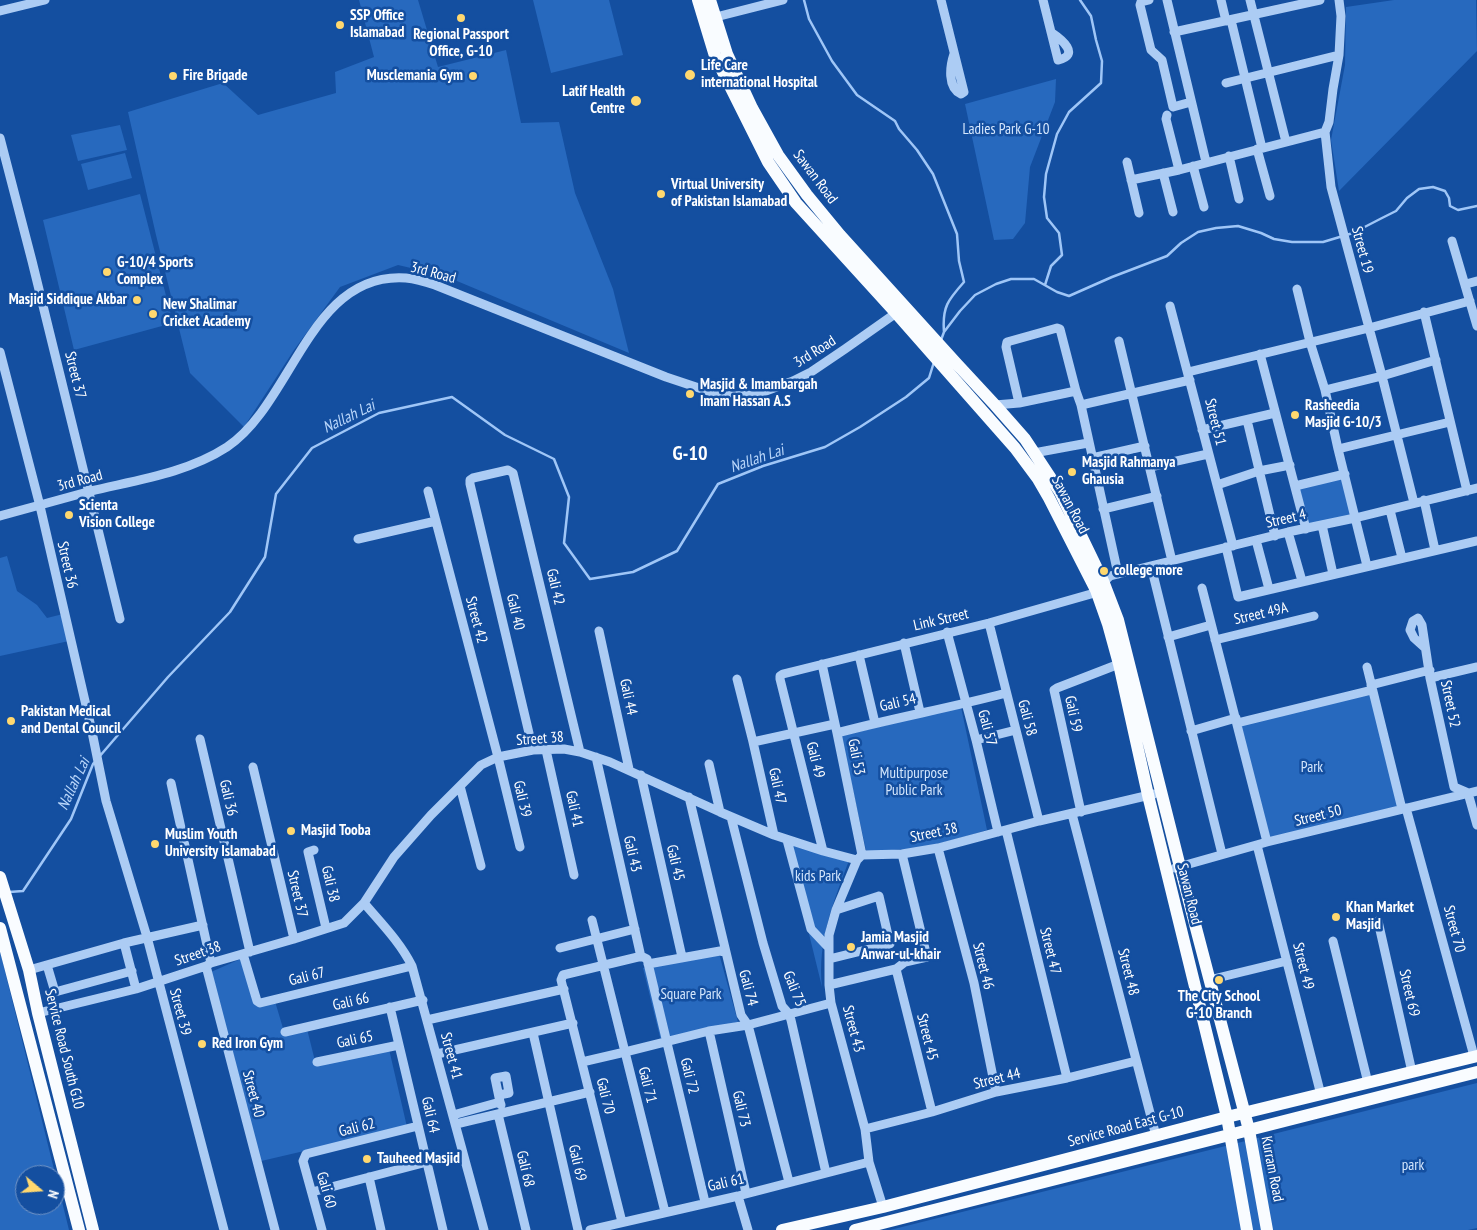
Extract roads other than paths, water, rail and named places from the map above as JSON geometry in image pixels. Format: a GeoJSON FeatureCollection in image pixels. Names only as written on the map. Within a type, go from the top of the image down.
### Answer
{"type":"FeatureCollection","features":[{"type":"Feature","properties":{"kind":"main road","name":"Sawan Road"},"geometry":{"type":"LineString","coordinates":[[698,0],[710,18],[752,108],[778,155],[807,196],[901,310],[966,384],[1038,479],[1118,620],[1244,1114]]}},
{"type":"Feature","properties":{"kind":"main road","name":"Sawan Road"},"geometry":{"type":"LineString","coordinates":[[710,0],[710,18]]}},
{"type":"Feature","properties":{"kind":"main road","name":"Sawan Road"},"geometry":{"type":"LineString","coordinates":[[966,384],[996,405],[1025,439],[1060,492],[1100,586],[1148,796],[1227,1117],[1247,1230]]}},
{"type":"Feature","properties":{"kind":"main road","name":"Service Road South G10"},"geometry":{"type":"LineString","coordinates":[[0,877],[29,970],[38,1013],[93,1230]]}},
{"type":"Feature","properties":{"kind":"main road","name":"Service Road South G10"},"geometry":{"type":"LineString","coordinates":[[0,930],[79,1230]]}},
{"type":"Feature","properties":{"kind":"main road","name":"Service Road East G-10"},"geometry":{"type":"LineString","coordinates":[[782,1230],[882,1207],[1227,1117],[1476,1056]]}},
{"type":"Feature","properties":{"kind":"main road"},"geometry":{"type":"LineString","coordinates":[[855,1230],[1477,1072]]}},
{"type":"Feature","properties":{"kind":"main road","name":"Kurram Road"},"geometry":{"type":"LineString","coordinates":[[1244,1114],[1267,1230]]}},
{"type":"Feature","properties":{"kind":"street"},"geometry":{"type":"LineString","coordinates":[[0,11],[45,0]]}},
{"type":"Feature","properties":{"kind":"street"},"geometry":{"type":"LineString","coordinates":[[710,18],[783,0]]}},
{"type":"Feature","properties":{"kind":"street"},"geometry":{"type":"LineString","coordinates":[[941,0],[954,54]]}},
{"type":"Feature","properties":{"kind":"street"},"geometry":{"type":"LineString","coordinates":[[1043,0],[1058,60],[1066,58],[1068,46],[1052,33]]}},
{"type":"Feature","properties":{"kind":"street"},"geometry":{"type":"LineString","coordinates":[[1149,0],[1142,2],[1140,5],[1151,50],[1162,60],[1173,107],[1191,102]]}},
{"type":"Feature","properties":{"kind":"street"},"geometry":{"type":"LineString","coordinates":[[1167,0],[1206,162]]}},
{"type":"Feature","properties":{"kind":"street"},"geometry":{"type":"LineString","coordinates":[[1220,0],[1229,21],[1245,78],[1270,196]]}},
{"type":"Feature","properties":{"kind":"street"},"geometry":{"type":"LineString","coordinates":[[1250,0],[1286,142]]}},
{"type":"Feature","properties":{"kind":"street"},"geometry":{"type":"LineString","coordinates":[[1174,32],[1254,15],[1290,3],[1320,0]]}},
{"type":"Feature","properties":{"kind":"street","name":"Street 19"},"geometry":{"type":"LineString","coordinates":[[1339,0],[1341,16],[1339,55],[1329,122],[1325,132],[1330,187],[1382,376],[1414,504]]}},
{"type":"Feature","properties":{"kind":"street"},"geometry":{"type":"LineString","coordinates":[[1162,60],[1179,54]]}},
{"type":"Feature","properties":{"kind":"street"},"geometry":{"type":"LineString","coordinates":[[1226,83],[1339,55]]}},
{"type":"Feature","properties":{"kind":"street"},"geometry":{"type":"LineString","coordinates":[[1167,115],[1166,119],[1179,170]]}},
{"type":"Feature","properties":{"kind":"street"},"geometry":{"type":"LineString","coordinates":[[1131,180],[1163,174],[1325,132]]}},
{"type":"Feature","properties":{"kind":"street","name":"Street 37"},"geometry":{"type":"LineString","coordinates":[[0,138],[120,619]]}},
{"type":"Feature","properties":{"kind":"street"},"geometry":{"type":"LineString","coordinates":[[1229,156],[1239,199]]}},
{"type":"Feature","properties":{"kind":"street"},"geometry":{"type":"LineString","coordinates":[[1127,162],[1139,214]]}},
{"type":"Feature","properties":{"kind":"street"},"geometry":{"type":"LineString","coordinates":[[1193,166],[1204,207]]}},
{"type":"Feature","properties":{"kind":"street"},"geometry":{"type":"LineString","coordinates":[[1163,174],[1173,212]]}},
{"type":"Feature","properties":{"kind":"street"},"geometry":{"type":"LineString","coordinates":[[1452,241],[1477,326]]}},
{"type":"Feature","properties":{"kind":"street","name":"3rd Road"},"geometry":{"type":"LineString","coordinates":[[0,516],[149,478],[206,459],[244,434],[258,418],[315,330],[340,300],[356,288],[390,278],[406,278],[435,285],[666,377],[708,391],[732,396],[755,394],[793,381],[812,372],[901,310]]}},
{"type":"Feature","properties":{"kind":"street"},"geometry":{"type":"LineString","coordinates":[[1466,284],[1477,281]]}},
{"type":"Feature","properties":{"kind":"street"},"geometry":{"type":"LineString","coordinates":[[1296,289],[1325,390],[1368,566]]}},
{"type":"Feature","properties":{"kind":"street"},"geometry":{"type":"LineString","coordinates":[[1080,405],[1132,393],[1260,354],[1470,301]]}},
{"type":"Feature","properties":{"kind":"street","name":"Street 51"},"geometry":{"type":"LineString","coordinates":[[1170,306],[1216,485],[1230,547],[1238,597],[1269,589]]}},
{"type":"Feature","properties":{"kind":"street"},"geometry":{"type":"LineString","coordinates":[[1424,312],[1467,491]]}},
{"type":"Feature","properties":{"kind":"street"},"geometry":{"type":"LineString","coordinates":[[1019,403],[1006,347],[1008,342],[1057,328],[1062,331],[1118,574]]}},
{"type":"Feature","properties":{"kind":"street"},"geometry":{"type":"LineString","coordinates":[[1118,340],[1172,561]]}},
{"type":"Feature","properties":{"kind":"street","name":"Street 36"},"geometry":{"type":"LineString","coordinates":[[0,352],[40,506],[106,801]]}},
{"type":"Feature","properties":{"kind":"street"},"geometry":{"type":"LineString","coordinates":[[1260,354],[1306,529]]}},
{"type":"Feature","properties":{"kind":"street"},"geometry":{"type":"LineString","coordinates":[[1325,390],[1436,360]]}},
{"type":"Feature","properties":{"kind":"street"},"geometry":{"type":"LineString","coordinates":[[996,405],[1019,403],[1076,391]]}},
{"type":"Feature","properties":{"kind":"street"},"geometry":{"type":"LineString","coordinates":[[1202,430],[1276,413]]}},
{"type":"Feature","properties":{"kind":"street"},"geometry":{"type":"LineString","coordinates":[[1246,420],[1274,536]]}},
{"type":"Feature","properties":{"kind":"street"},"geometry":{"type":"LineString","coordinates":[[1338,449],[1450,422]]}},
{"type":"Feature","properties":{"kind":"street"},"geometry":{"type":"LineString","coordinates":[[1034,453],[1088,443]]}},
{"type":"Feature","properties":{"kind":"street"},"geometry":{"type":"LineString","coordinates":[[1092,458],[1145,446]]}},
{"type":"Feature","properties":{"kind":"street"},"geometry":{"type":"LineString","coordinates":[[1150,467],[1208,454]]}},
{"type":"Feature","properties":{"kind":"street"},"geometry":{"type":"LineString","coordinates":[[1216,485],[1259,471],[1290,465]]}},
{"type":"Feature","properties":{"kind":"street","name":"Gali 42"},"geometry":{"type":"LineString","coordinates":[[470,480],[508,470],[513,472],[580,752]]}},
{"type":"Feature","properties":{"kind":"street"},"geometry":{"type":"LineString","coordinates":[[1296,486],[1345,474]]}},
{"type":"Feature","properties":{"kind":"street","name":"Gali 40"},"geometry":{"type":"LineString","coordinates":[[470,480],[533,750]]}},
{"type":"Feature","properties":{"kind":"street","name":"Street 4"},"geometry":{"type":"LineString","coordinates":[[1100,586],[1110,576],[1477,488]]}},
{"type":"Feature","properties":{"kind":"street","name":"Street 42"},"geometry":{"type":"LineString","coordinates":[[428,491],[498,757]]}},
{"type":"Feature","properties":{"kind":"street"},"geometry":{"type":"LineString","coordinates":[[1103,509],[1157,496]]}},
{"type":"Feature","properties":{"kind":"street"},"geometry":{"type":"LineString","coordinates":[[1424,500],[1435,550]]}},
{"type":"Feature","properties":{"kind":"street"},"geometry":{"type":"LineString","coordinates":[[1390,510],[1402,558]]}},
{"type":"Feature","properties":{"kind":"street"},"geometry":{"type":"LineString","coordinates":[[358,539],[436,521]]}},
{"type":"Feature","properties":{"kind":"street"},"geometry":{"type":"LineString","coordinates":[[1322,525],[1333,574]]}},
{"type":"Feature","properties":{"kind":"street"},"geometry":{"type":"LineString","coordinates":[[1288,532],[1302,581]]}},
{"type":"Feature","properties":{"kind":"street"},"geometry":{"type":"LineString","coordinates":[[1256,540],[1269,589],[1477,541]]}},
{"type":"Feature","properties":{"kind":"street"},"geometry":{"type":"LineString","coordinates":[[1151,566],[1222,854]]}},
{"type":"Feature","properties":{"kind":"street","name":"Link Street"},"geometry":{"type":"LineString","coordinates":[[780,676],[947,632],[989,623],[1091,594],[1100,586]]}},
{"type":"Feature","properties":{"kind":"street"},"geometry":{"type":"LineString","coordinates":[[1202,588],[1267,842]]}},
{"type":"Feature","properties":{"kind":"street","name":"Street 49A"},"geometry":{"type":"LineString","coordinates":[[1215,640],[1314,616]]}},
{"type":"Feature","properties":{"kind":"street","name":"Street 52"},"geometry":{"type":"LineString","coordinates":[[1424,647],[1414,638],[1410,630],[1413,621],[1418,618],[1422,626],[1430,674],[1454,787],[1473,792]]}},
{"type":"Feature","properties":{"kind":"street","name":"Gali 58"},"geometry":{"type":"LineString","coordinates":[[989,623],[1039,821]]}},
{"type":"Feature","properties":{"kind":"street"},"geometry":{"type":"LineString","coordinates":[[1168,637],[1211,625]]}},
{"type":"Feature","properties":{"kind":"street","name":"Gali 44"},"geometry":{"type":"LineString","coordinates":[[599,631],[629,770]]}},
{"type":"Feature","properties":{"kind":"street","name":"Gali 57"},"geometry":{"type":"LineString","coordinates":[[947,632],[1002,831]]}},
{"type":"Feature","properties":{"kind":"street"},"geometry":{"type":"LineString","coordinates":[[904,643],[920,712]]}},
{"type":"Feature","properties":{"kind":"street"},"geometry":{"type":"LineString","coordinates":[[859,655],[875,723]]}},
{"type":"Feature","properties":{"kind":"street","name":"Gali 53"},"geometry":{"type":"LineString","coordinates":[[822,664],[860,857]]}},
{"type":"Feature","properties":{"kind":"street","name":"Gali 59"},"geometry":{"type":"LineString","coordinates":[[1076,813],[1054,690],[1119,664]]}},
{"type":"Feature","properties":{"kind":"street","name":"Street 70"},"geometry":{"type":"LineString","coordinates":[[1367,667],[1404,809],[1476,1056]]}},
{"type":"Feature","properties":{"kind":"street"},"geometry":{"type":"LineString","coordinates":[[1192,731],[1372,687],[1430,674],[1477,667]]}},
{"type":"Feature","properties":{"kind":"street","name":"Gali 49"},"geometry":{"type":"LineString","coordinates":[[780,676],[823,851]]}},
{"type":"Feature","properties":{"kind":"street","name":"Gali 47"},"geometry":{"type":"LineString","coordinates":[[737,679],[774,835]]}},
{"type":"Feature","properties":{"kind":"street","name":"Gali 54"},"geometry":{"type":"LineString","coordinates":[[753,742],[793,733],[875,723],[1006,692]]}},
{"type":"Feature","properties":{"kind":"street"},"geometry":{"type":"LineString","coordinates":[[976,740],[1016,730]]}},
{"type":"Feature","properties":{"kind":"street","name":"Gali 36"},"geometry":{"type":"LineString","coordinates":[[200,739],[247,953]]}},
{"type":"Feature","properties":{"kind":"street","name":"Street 38"},"geometry":{"type":"LineString","coordinates":[[38,1013],[136,989],[208,964],[344,923],[364,903],[394,857],[431,815],[481,765],[498,757],[533,750],[564,749],[596,757],[787,840],[823,851],[860,857],[902,854],[938,848],[1039,821],[1161,792]]}},
{"type":"Feature","properties":{"kind":"street","name":"Gali 41"},"geometry":{"type":"LineString","coordinates":[[546,750],[574,874]]}},
{"type":"Feature","properties":{"kind":"street","name":"Gali 39"},"geometry":{"type":"LineString","coordinates":[[498,757],[520,847]]}},
{"type":"Feature","properties":{"kind":"street","name":"Gali 43"},"geometry":{"type":"LineString","coordinates":[[596,757],[635,929],[645,959]]}},
{"type":"Feature","properties":{"kind":"street"},"geometry":{"type":"LineString","coordinates":[[709,764],[720,812]]}},
{"type":"Feature","properties":{"kind":"street","name":"Street 37"},"geometry":{"type":"LineString","coordinates":[[253,767],[294,939]]}},
{"type":"Feature","properties":{"kind":"street","name":"Gali 45"},"geometry":{"type":"LineString","coordinates":[[641,775],[682,957]]}},
{"type":"Feature","properties":{"kind":"street","name":"Street 40"},"geometry":{"type":"LineString","coordinates":[[171,783],[203,925],[208,964],[275,1230]]}},
{"type":"Feature","properties":{"kind":"street"},"geometry":{"type":"LineString","coordinates":[[460,786],[481,866]]}},
{"type":"Feature","properties":{"kind":"street"},"geometry":{"type":"LineString","coordinates":[[1473,792],[1477,825]]}},
{"type":"Feature","properties":{"kind":"street","name":"Street 50"},"geometry":{"type":"LineString","coordinates":[[1166,869],[1180,867],[1267,842],[1473,792]]}},
{"type":"Feature","properties":{"kind":"street","name":"Gali 74"},"geometry":{"type":"LineString","coordinates":[[689,797],[741,1015],[748,1025],[789,1182]]}},
{"type":"Feature","properties":{"kind":"street","name":"Street 39"},"geometry":{"type":"LineString","coordinates":[[106,801],[147,937],[224,1230]]}},
{"type":"Feature","properties":{"kind":"street","name":"Street 48"},"geometry":{"type":"LineString","coordinates":[[1076,813],[1156,1136]]}},
{"type":"Feature","properties":{"kind":"street","name":"Gali 75"},"geometry":{"type":"LineString","coordinates":[[731,817],[762,943],[782,1006],[789,1014],[826,1173]]}},
{"type":"Feature","properties":{"kind":"street","name":"Street 47"},"geometry":{"type":"LineString","coordinates":[[1002,831],[1067,1078]]}},
{"type":"Feature","properties":{"kind":"street"},"geometry":{"type":"LineString","coordinates":[[787,840],[811,929],[828,947]]}},
{"type":"Feature","properties":{"kind":"street","name":"Street 49"},"geometry":{"type":"LineString","coordinates":[[1257,845],[1321,1095]]}},
{"type":"Feature","properties":{"kind":"street","name":"Street 46"},"geometry":{"type":"LineString","coordinates":[[938,848],[974,983],[996,1092]]}},
{"type":"Feature","properties":{"kind":"street","name":"Gali 38"},"geometry":{"type":"LineString","coordinates":[[314,850],[308,852],[326,928]]}},
{"type":"Feature","properties":{"kind":"street"},"geometry":{"type":"LineString","coordinates":[[829,985],[896,970],[905,962],[927,957],[902,854]]}},
{"type":"Feature","properties":{"kind":"street","name":"Street 43"},"geometry":{"type":"LineString","coordinates":[[860,857],[836,910],[829,934],[829,985],[831,1003],[865,1129],[869,1162],[882,1207]]}},
{"type":"Feature","properties":{"kind":"street"},"geometry":{"type":"LineString","coordinates":[[829,959],[890,944],[879,896],[836,910]]}},
{"type":"Feature","properties":{"kind":"street","name":"Street 41"},"geometry":{"type":"LineString","coordinates":[[364,903],[392,937],[412,966],[484,1230]]}},
{"type":"Feature","properties":{"kind":"street","name":"Gali 71"},"geometry":{"type":"LineString","coordinates":[[592,920],[665,1212]]}},
{"type":"Feature","properties":{"kind":"street","name":"Street 69"},"geometry":{"type":"LineString","coordinates":[[1378,921],[1412,1072]]}},
{"type":"Feature","properties":{"kind":"street"},"geometry":{"type":"LineString","coordinates":[[29,970],[147,937],[203,925]]}},
{"type":"Feature","properties":{"kind":"street"},"geometry":{"type":"LineString","coordinates":[[560,948],[635,929]]}},
{"type":"Feature","properties":{"kind":"street"},"geometry":{"type":"LineString","coordinates":[[1333,941],[1368,1083]]}},
{"type":"Feature","properties":{"kind":"street"},"geometry":{"type":"LineString","coordinates":[[124,943],[136,989]]}},
{"type":"Feature","properties":{"kind":"street"},"geometry":{"type":"LineString","coordinates":[[603,965],[720,951],[725,952]]}},
{"type":"Feature","properties":{"kind":"street","name":"Gali 67"},"geometry":{"type":"LineString","coordinates":[[247,953],[257,1000],[260,1003],[412,966]]}},
{"type":"Feature","properties":{"kind":"street","name":"Gali 72"},"geometry":{"type":"LineString","coordinates":[[645,959],[705,1202]]}},
{"type":"Feature","properties":{"kind":"street"},"geometry":{"type":"LineString","coordinates":[[1209,980],[1287,961]]}},
{"type":"Feature","properties":{"kind":"street"},"geometry":{"type":"LineString","coordinates":[[47,965],[55,992],[132,971]]}},
{"type":"Feature","properties":{"kind":"street","name":"Gali 70"},"geometry":{"type":"LineString","coordinates":[[603,965],[561,977],[622,1222]]}},
{"type":"Feature","properties":{"kind":"street","name":"Street 45"},"geometry":{"type":"LineString","coordinates":[[896,970],[932,1112]]}},
{"type":"Feature","properties":{"kind":"street"},"geometry":{"type":"LineString","coordinates":[[428,1020],[564,989]]}},
{"type":"Feature","properties":{"kind":"street","name":"Gali 66"},"geometry":{"type":"LineString","coordinates":[[285,1032],[422,1000]]}},
{"type":"Feature","properties":{"kind":"street"},"geometry":{"type":"LineString","coordinates":[[582,1062],[709,1031],[748,1025],[831,1003]]}},
{"type":"Feature","properties":{"kind":"street","name":"Gali 64"},"geometry":{"type":"LineString","coordinates":[[390,1007],[443,1230]]}},
{"type":"Feature","properties":{"kind":"street"},"geometry":{"type":"LineString","coordinates":[[437,1054],[573,1023]]}},
{"type":"Feature","properties":{"kind":"street","name":"Gali 73"},"geometry":{"type":"LineString","coordinates":[[709,1031],[748,1230]]}},
{"type":"Feature","properties":{"kind":"street","name":"Gali 69"},"geometry":{"type":"LineString","coordinates":[[533,1033],[578,1230]]}},
{"type":"Feature","properties":{"kind":"street","name":"Gali 65"},"geometry":{"type":"LineString","coordinates":[[317,1062],[399,1045]]}},
{"type":"Feature","properties":{"kind":"street","name":"Street 44"},"geometry":{"type":"LineString","coordinates":[[865,1129],[932,1112],[996,1092],[1067,1078],[1136,1061]]}},
{"type":"Feature","properties":{"kind":"street"},"geometry":{"type":"LineString","coordinates":[[454,1120],[500,1114],[590,1092]]}},
{"type":"Feature","properties":{"kind":"street","name":"Gali 68"},"geometry":{"type":"LineString","coordinates":[[454,1120],[500,1099],[500,1114],[526,1230]]}},
{"type":"Feature","properties":{"kind":"street","name":"Gali 62"},"geometry":{"type":"LineString","coordinates":[[303,1158],[306,1154],[418,1126]]}},
{"type":"Feature","properties":{"kind":"street","name":"Gali 60"},"geometry":{"type":"LineString","coordinates":[[303,1158],[322,1230]]}},
{"type":"Feature","properties":{"kind":"street"},"geometry":{"type":"LineString","coordinates":[[312,1192],[427,1162]]}},
{"type":"Feature","properties":{"kind":"street","name":"Gali 61"},"geometry":{"type":"LineString","coordinates":[[590,1230],[609,1228],[622,1222],[869,1162]]}},
{"type":"Feature","properties":{"kind":"street"},"geometry":{"type":"LineString","coordinates":[[368,1177],[381,1230]]}},
{"type":"Feature","properties":{"kind":"waterway"},"geometry":{"type":"LineString","coordinates":[[804,0],[809,19],[832,61],[857,95],[895,121],[933,174],[957,234],[959,261],[964,282],[947,304],[944,316],[944,332]]}},
{"type":"Feature","properties":{"kind":"waterway"},"geometry":{"type":"LineString","coordinates":[[1045,285],[1051,266],[1062,255],[1059,233],[1047,218],[1044,197],[1046,174],[1057,134],[1069,112],[1101,83],[1102,61],[1091,16],[1080,0]]}},
{"type":"Feature","properties":{"kind":"waterway"},"geometry":{"type":"LineString","coordinates":[[941,340],[944,332],[975,295],[996,284],[1011,279],[1034,279],[1057,292],[1069,296],[1167,256],[1181,243],[1198,232],[1238,226],[1274,239],[1292,242],[1323,242],[1353,233],[1396,211],[1407,198],[1419,189],[1433,187],[1445,191],[1449,198],[1450,206],[1458,210],[1477,206]]}},
{"type":"Feature","properties":{"kind":"waterway","name":"Nallah Lai"},"geometry":{"type":"LineString","coordinates":[[99,757],[168,677],[230,612],[265,557],[276,494],[312,448],[379,413],[452,397],[505,435],[554,459],[569,497],[564,543],[590,579],[633,572],[677,551],[718,484],[763,466],[825,447],[906,397],[929,378],[934,362]]}},
{"type":"Feature","properties":{"kind":"waterway","name":"Nallah Lai"},"geometry":{"type":"LineString","coordinates":[[9,892],[23,891],[71,819],[93,764],[96,761]]}},
{"type":"Feature","properties":{"kind":"place","name":"Regional Passport Office, G-10"},"geometry":{"type":"Point","coordinates":[461,18]}},
{"type":"Feature","properties":{"kind":"place","name":"SSP Office Islamabad"},"geometry":{"type":"Point","coordinates":[340,25]}},
{"type":"Feature","properties":{"kind":"place","name":"Life Care international Hospital"},"geometry":{"type":"Point","coordinates":[690,75]}},
{"type":"Feature","properties":{"kind":"place","name":"Fire Brigade"},"geometry":{"type":"Point","coordinates":[173,76]}},
{"type":"Feature","properties":{"kind":"place","name":"Musclemania Gym"},"geometry":{"type":"Point","coordinates":[473,76]}},
{"type":"Feature","properties":{"kind":"place","name":"Latif Health Centre"},"geometry":{"type":"Point","coordinates":[636,101]}},
{"type":"Feature","properties":{"kind":"place","name":"Virtual University of Pakistan Islamabad"},"geometry":{"type":"Point","coordinates":[661,194]}},
{"type":"Feature","properties":{"kind":"place","name":"G-10/4 Sports Complex"},"geometry":{"type":"Point","coordinates":[107,272]}},
{"type":"Feature","properties":{"kind":"place","name":"Masjid Siddique Akbar"},"geometry":{"type":"Point","coordinates":[137,300]}},
{"type":"Feature","properties":{"kind":"place","name":"New Shalimar Cricket Academy"},"geometry":{"type":"Point","coordinates":[153,314]}},
{"type":"Feature","properties":{"kind":"place","name":"Masjid & Imambargah Imam Hassan A.S"},"geometry":{"type":"Point","coordinates":[690,394]}},
{"type":"Feature","properties":{"kind":"place","name":"Rasheedia Masjid G-10/3"},"geometry":{"type":"Point","coordinates":[1295,415]}},
{"type":"Feature","properties":{"kind":"place","name":"Masjid Rahmanya Ghausia"},"geometry":{"type":"Point","coordinates":[1072,472]}},
{"type":"Feature","properties":{"kind":"place","name":"Scienta Vision College"},"geometry":{"type":"Point","coordinates":[69,515]}},
{"type":"Feature","properties":{"kind":"place","name":"college more"},"geometry":{"type":"Point","coordinates":[1104,571]}},
{"type":"Feature","properties":{"kind":"place","name":"Pakistan Medical and Dental Council"},"geometry":{"type":"Point","coordinates":[11,721]}},
{"type":"Feature","properties":{"kind":"place","name":"Masjid Tooba"},"geometry":{"type":"Point","coordinates":[291,831]}},
{"type":"Feature","properties":{"kind":"place","name":"Muslim Youth University Islamabad"},"geometry":{"type":"Point","coordinates":[155,844]}},
{"type":"Feature","properties":{"kind":"place","name":"Khan Market Masjid"},"geometry":{"type":"Point","coordinates":[1336,917]}},
{"type":"Feature","properties":{"kind":"place","name":"Jamia Masjid Anwar-ul-khair"},"geometry":{"type":"Point","coordinates":[851,947]}},
{"type":"Feature","properties":{"kind":"place","name":"The City School G-10 Branch"},"geometry":{"type":"Point","coordinates":[1219,980]}},
{"type":"Feature","properties":{"kind":"place","name":"Red Iron Gym"},"geometry":{"type":"Point","coordinates":[202,1044]}},
{"type":"Feature","properties":{"kind":"place","name":"Tauheed Masjid"},"geometry":{"type":"Point","coordinates":[367,1159]}},
{"type":"Feature","properties":{"kind":"district","name":"G-10"},"geometry":{"type":"Point","coordinates":[690,454]}},
{"type":"Feature","properties":{"kind":"park label","name":"Ladies Park G-10"},"geometry":{"type":"Point","coordinates":[1006,130]}},
{"type":"Feature","properties":{"kind":"park label","name":"Park"},"geometry":{"type":"Point","coordinates":[1312,768]}},
{"type":"Feature","properties":{"kind":"park label","name":"Multipurpose Public Park"},"geometry":{"type":"Point","coordinates":[914,782]}},
{"type":"Feature","properties":{"kind":"park label","name":"kids Park"},"geometry":{"type":"Point","coordinates":[818,877]}},
{"type":"Feature","properties":{"kind":"park label","name":"Square Park"},"geometry":{"type":"Point","coordinates":[691,995]}},
{"type":"Feature","properties":{"kind":"park label","name":"park"},"geometry":{"type":"Point","coordinates":[1413,1166]}}]}
